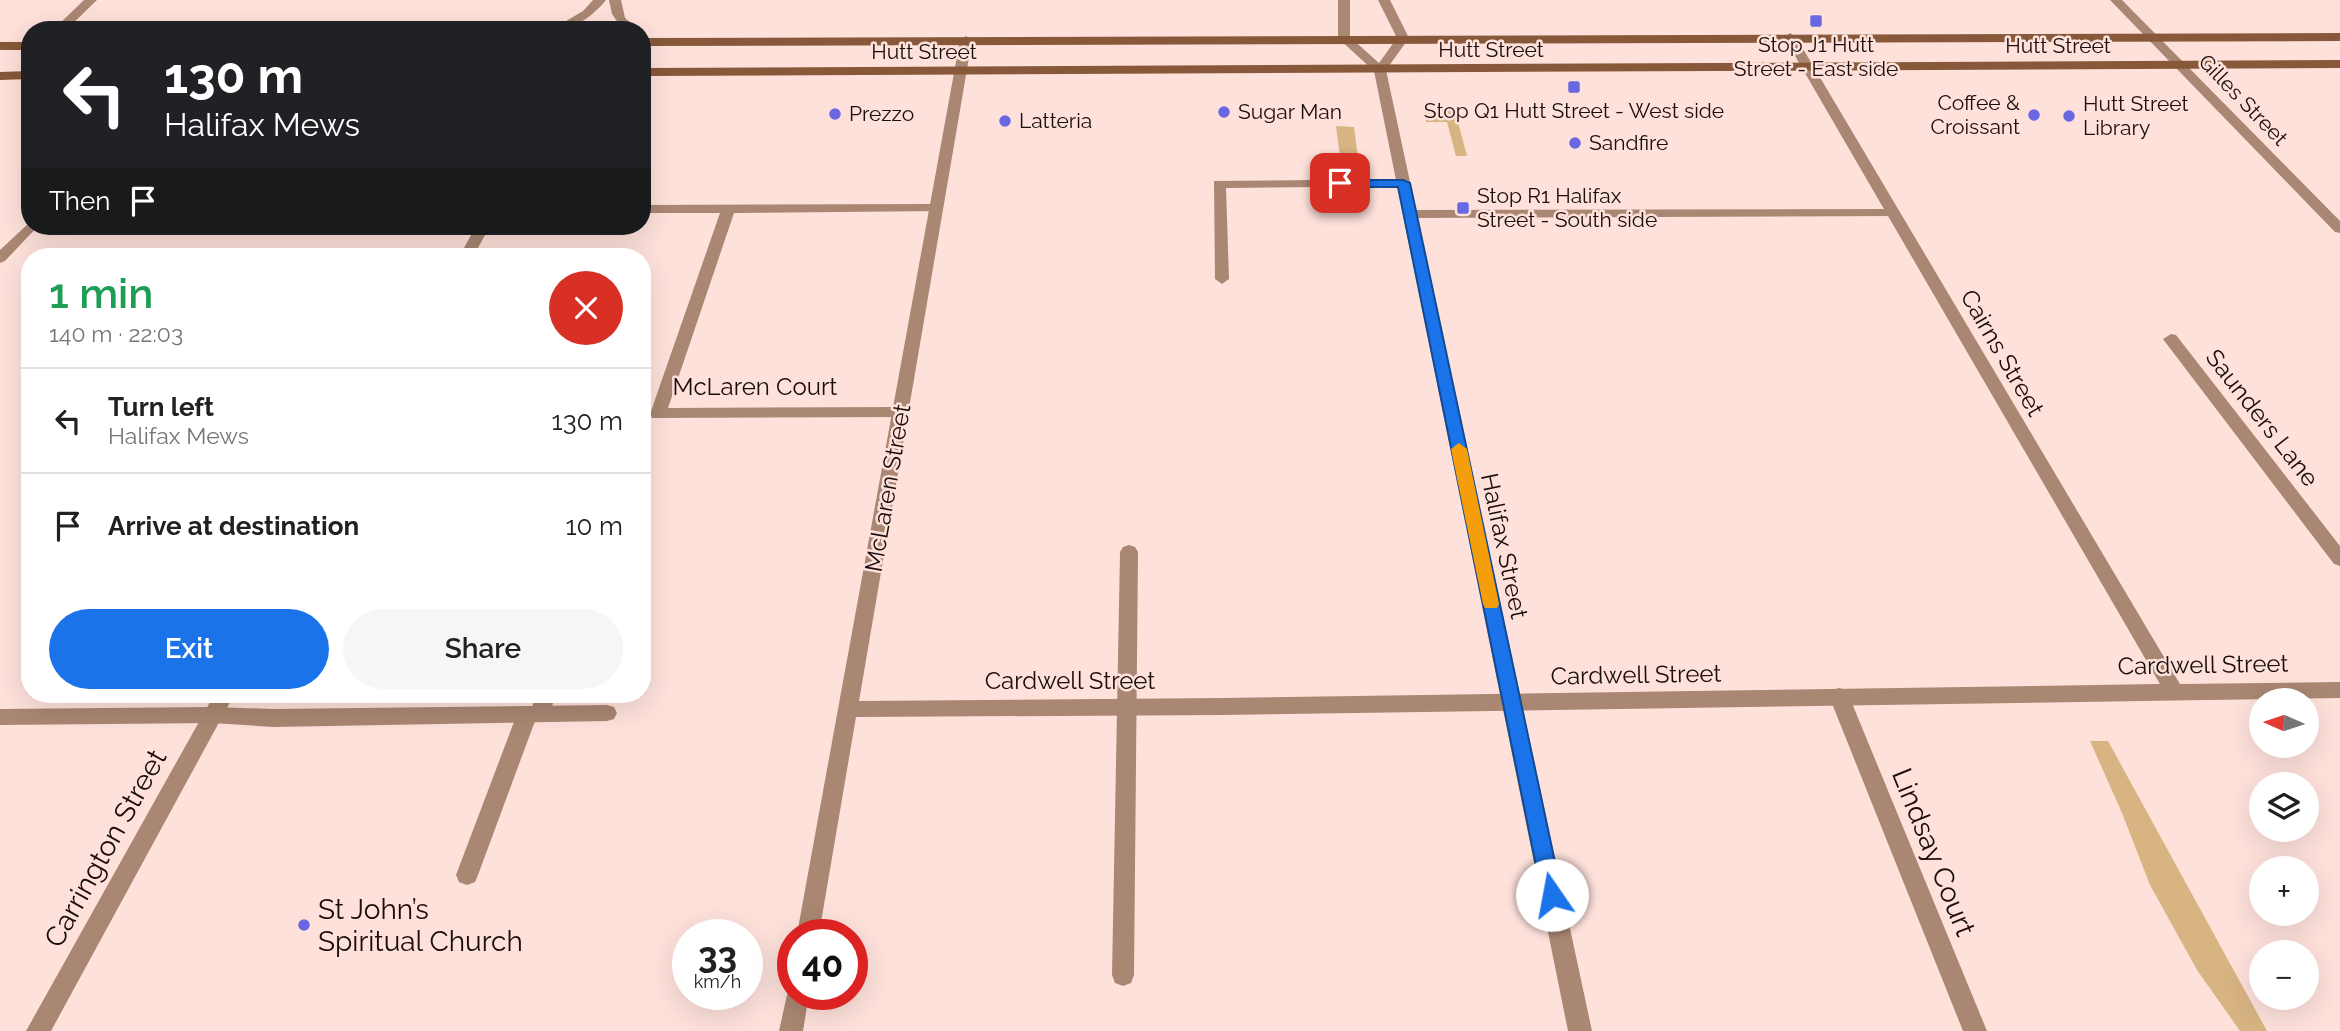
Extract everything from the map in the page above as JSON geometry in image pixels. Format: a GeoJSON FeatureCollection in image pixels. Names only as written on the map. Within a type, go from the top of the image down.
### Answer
{"type":"FeatureCollection","features":[{"type":"Feature","properties":{"kind":"main road","name":"Hutt Street"},"geometry":{"type":"LineString","coordinates":[[651,42],[2340,37]]}},
{"type":"Feature","properties":{"kind":"main road"},"geometry":{"type":"LineString","coordinates":[[0,46],[21,46]]}},
{"type":"Feature","properties":{"kind":"main road","name":"Hutt Street"},"geometry":{"type":"LineString","coordinates":[[651,72],[2340,64]]}},
{"type":"Feature","properties":{"kind":"main road"},"geometry":{"type":"LineString","coordinates":[[0,76],[21,75]]}},
{"type":"Feature","properties":{"kind":"street"},"geometry":{"type":"LineString","coordinates":[[69,21],[91,0]]}},
{"type":"Feature","properties":{"kind":"street"},"geometry":{"type":"LineString","coordinates":[[573,21],[587,13],[600,0]]}},
{"type":"Feature","properties":{"kind":"street"},"geometry":{"type":"LineString","coordinates":[[615,0],[621,21]]}},
{"type":"Feature","properties":{"kind":"street"},"geometry":{"type":"LineString","coordinates":[[1344,0],[1344,38],[1380,70],[1403,38],[1384,0]]}},
{"type":"Feature","properties":{"kind":"street","name":"Gilles Street"},"geometry":{"type":"LineString","coordinates":[[2116,0],[2340,229]]}},
{"type":"Feature","properties":{"kind":"street","name":"Cairns Street"},"geometry":{"type":"LineString","coordinates":[[1790,37],[2175,692]]}},
{"type":"Feature","properties":{"kind":"street"},"geometry":{"type":"LineString","coordinates":[[651,38],[661,42]]}},
{"type":"Feature","properties":{"kind":"street","name":"McLaren Street"},"geometry":{"type":"LineString","coordinates":[[811,919],[966,40]]}},
{"type":"Feature","properties":{"kind":"street","name":"Halifax Street"},"geometry":{"type":"LineString","coordinates":[[1380,70],[1580,1031]]}},
{"type":"Feature","properties":{"kind":"street"},"geometry":{"type":"LineString","coordinates":[[1223,279],[1219,184],[1403,183]]}},
{"type":"Feature","properties":{"kind":"street"},"geometry":{"type":"LineString","coordinates":[[651,209],[937,208]]}},
{"type":"Feature","properties":{"kind":"street","name":"McLaren Court"},"geometry":{"type":"LineString","coordinates":[[728,209],[658,414],[901,413]]}},
{"type":"Feature","properties":{"kind":"street"},"geometry":{"type":"LineString","coordinates":[[1410,214],[1893,213]]}},
{"type":"Feature","properties":{"kind":"street"},"geometry":{"type":"LineString","coordinates":[[0,258],[22,235]]}},
{"type":"Feature","properties":{"kind":"street","name":"Saunders Lane"},"geometry":{"type":"LineString","coordinates":[[2171,340],[2340,559]]}},
{"type":"Feature","properties":{"kind":"street"},"geometry":{"type":"LineString","coordinates":[[1123,975],[1129,551]]}},
{"type":"Feature","properties":{"kind":"street","name":"Cardwell Street"},"geometry":{"type":"LineString","coordinates":[[849,709],[1512,704],[1839,696],[2340,690]]}},
{"type":"Feature","properties":{"kind":"street","name":"Lindsay Court"},"geometry":{"type":"LineString","coordinates":[[1839,696],[1975,1031]]}},
{"type":"Feature","properties":{"kind":"street","name":"Carrington Street"},"geometry":{"type":"LineString","coordinates":[[38,1031],[220,703]]}},
{"type":"Feature","properties":{"kind":"street"},"geometry":{"type":"LineString","coordinates":[[467,875],[538,707]]}},
{"type":"Feature","properties":{"kind":"street"},"geometry":{"type":"LineString","coordinates":[[0,717],[213,715],[273,718],[538,707],[607,713]]}},
{"type":"Feature","properties":{"kind":"street"},"geometry":{"type":"LineString","coordinates":[[791,1031],[794,1010]]}},
{"type":"Feature","properties":{"kind":"shaded area"},"geometry":{"type":"Polygon","coordinates":[[[1454,107],[1467,156],[1456,156],[1447,122],[1426,122],[1423,108],[1454,107]]]}},
{"type":"Feature","properties":{"kind":"shaded area"},"geometry":{"type":"Polygon","coordinates":[[[1336,126],[1354,127],[1360,172],[1342,172],[1336,126]]]}},
{"type":"Feature","properties":{"kind":"shaded area"},"geometry":{"type":"Polygon","coordinates":[[[2090,741],[2108,741],[2249,998],[2249,1010],[2255,1010],[2267,1031],[2240,1031],[2197,970],[2150,885],[2090,741]]]}},
{"type":"Feature","properties":{"kind":"slow traffic"},"geometry":{"type":"LineString","coordinates":[[1459,449],[1491,604]]}},
{"type":"Feature","properties":{"kind":"place","name":"Stop J1 Hutt Street - East side"},"geometry":{"type":"Point","coordinates":[1816,21]}},
{"type":"Feature","properties":{"kind":"place","name":"Stop Q1 Hutt Street - West side"},"geometry":{"type":"Point","coordinates":[1574,87]}},
{"type":"Feature","properties":{"kind":"place","name":"Sugar Man"},"geometry":{"type":"Point","coordinates":[1224,112]}},
{"type":"Feature","properties":{"kind":"place","name":"Prezzo"},"geometry":{"type":"Point","coordinates":[835,114]}},
{"type":"Feature","properties":{"kind":"place","name":"Coffee & Croissant"},"geometry":{"type":"Point","coordinates":[2034,115]}},
{"type":"Feature","properties":{"kind":"place","name":"Hutt Street Library"},"geometry":{"type":"Point","coordinates":[2069,116]}},
{"type":"Feature","properties":{"kind":"place","name":"Latteria"},"geometry":{"type":"Point","coordinates":[1005,121]}},
{"type":"Feature","properties":{"kind":"place","name":"Sandfire"},"geometry":{"type":"Point","coordinates":[1575,143]}},
{"type":"Feature","properties":{"kind":"place","name":"Stop R1 Halifax Street - South side"},"geometry":{"type":"Point","coordinates":[1463,208]}},
{"type":"Feature","properties":{"kind":"place","name":"St John’s Spiritual Church"},"geometry":{"type":"Point","coordinates":[304,925]}},
{"type":"Feature","properties":{"kind":"route"},"geometry":{"type":"LineString","coordinates":[[1340,183],[1403,183],[1552,895]]}}]}
